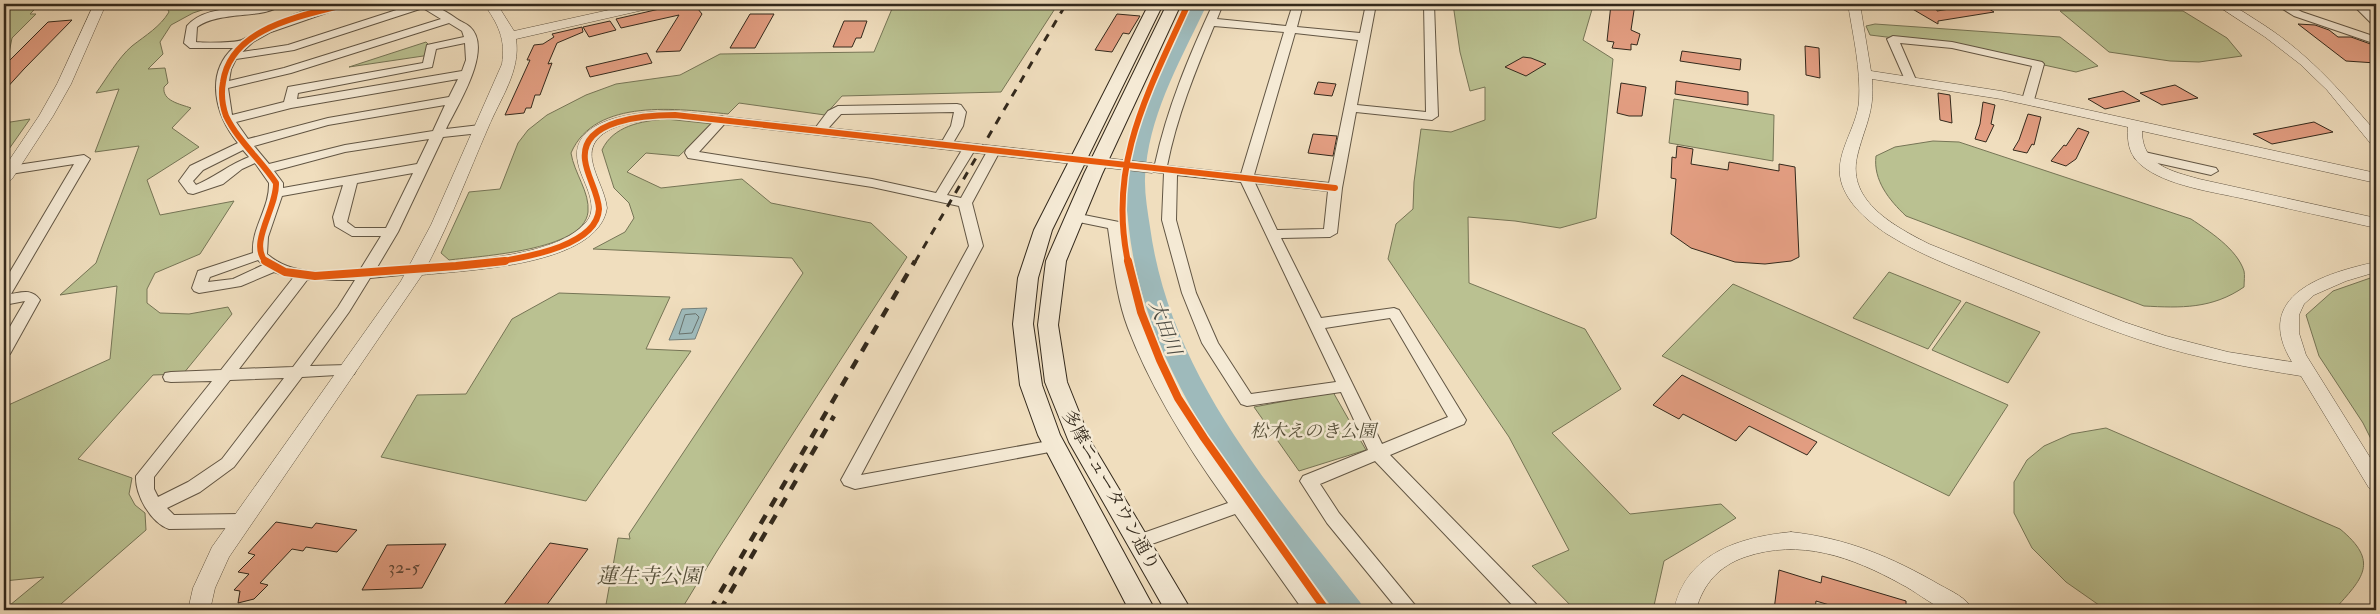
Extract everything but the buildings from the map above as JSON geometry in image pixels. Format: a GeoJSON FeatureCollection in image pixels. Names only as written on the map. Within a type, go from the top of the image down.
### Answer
{"type":"FeatureCollection","features":[{"type":"Feature","properties":{"kind":"main road","name":"多摩ニュータウン通り"},"geometry":{"type":"LineString","coordinates":[[1156,4],[1089,161],[1074,217],[1056,261],[1048,325],[1051,360],[1060,396],[1080,442],[1178,610]]}},
{"type":"Feature","properties":{"kind":"main road","name":"多摩ニュータウン通り"},"geometry":{"type":"LineString","coordinates":[[1142,610],[1054,446],[1036,404],[1024,344],[1024,300],[1043,230],[1089,161],[1174,4]]}},
{"type":"Feature","properties":{"kind":"street"},"geometry":{"type":"LineString","coordinates":[[6,173],[55,100],[100,4]]}},
{"type":"Feature","properties":{"kind":"street"},"geometry":{"type":"LineString","coordinates":[[243,44],[194,46],[190,44],[192,26],[198,21],[218,14],[246,12],[273,4],[288,21]]}},
{"type":"Feature","properties":{"kind":"street"},"geometry":{"type":"LineString","coordinates":[[348,4],[288,21],[262,32],[243,44],[230,57],[223,73],[222,102],[228,120],[266,169],[276,184],[278,193],[271,216],[259,238],[260,255],[272,267],[302,276],[416,270],[534,255],[560,247],[586,232],[594,224],[600,210],[584,151],[594,135],[630,118],[655,115],[722,120],[1335,188]]}},
{"type":"Feature","properties":{"kind":"street"},"geometry":{"type":"LineString","coordinates":[[156,506],[194,487],[228,463],[344,309],[391,232],[467,74],[472,56],[466,29],[425,4],[290,48],[230,57]]}},
{"type":"Feature","properties":{"kind":"street"},"geometry":{"type":"LineString","coordinates":[[199,610],[204,588],[215,562],[241,521],[416,270],[452,196],[508,65],[510,36],[502,19],[490,4]]}},
{"type":"Feature","properties":{"kind":"street"},"geometry":{"type":"LineString","coordinates":[[532,4],[537,6],[548,4]]}},
{"type":"Feature","properties":{"kind":"street"},"geometry":{"type":"LineString","coordinates":[[510,36],[650,4]]}},
{"type":"Feature","properties":{"kind":"street"},"geometry":{"type":"LineString","coordinates":[[1218,4],[1182,89],[1169,127],[1161,169],[1169,220],[1189,293],[1210,343],[1247,400],[1347,386]]}},
{"type":"Feature","properties":{"kind":"street"},"geometry":{"type":"LineString","coordinates":[[1298,4],[1248,169],[1247,179],[1378,453],[1529,610]]}},
{"type":"Feature","properties":{"kind":"street"},"geometry":{"type":"LineString","coordinates":[[1272,234],[1330,233],[1335,188],[1371,4]]}},
{"type":"Feature","properties":{"kind":"street"},"geometry":{"type":"LineString","coordinates":[[1352,108],[1432,116],[1429,4]]}},
{"type":"Feature","properties":{"kind":"street"},"geometry":{"type":"LineString","coordinates":[[1854,4],[1864,74],[1866,105],[1848,163],[1847,175],[1853,192],[1867,210],[1894,232],[1936,254],[2139,333],[2220,356],[2307,371]]}},
{"type":"Feature","properties":{"kind":"street"},"geometry":{"type":"LineString","coordinates":[[2221,4],[2271,35],[2303,59],[2317,72],[2376,141]]}},
{"type":"Feature","properties":{"kind":"street"},"geometry":{"type":"LineString","coordinates":[[2280,4],[2298,14],[2376,41]]}},
{"type":"Feature","properties":{"kind":"street"},"geometry":{"type":"LineString","coordinates":[[2357,4],[2376,22]]}},
{"type":"Feature","properties":{"kind":"street"},"geometry":{"type":"LineString","coordinates":[[222,86],[286,71],[451,19]]}},
{"type":"Feature","properties":{"kind":"street"},"geometry":{"type":"LineString","coordinates":[[1211,22],[1365,37]]}},
{"type":"Feature","properties":{"kind":"street"},"geometry":{"type":"LineString","coordinates":[[290,104],[292,90],[428,65],[431,48],[469,39]]}},
{"type":"Feature","properties":{"kind":"street"},"geometry":{"type":"LineString","coordinates":[[1910,80],[1893,39],[1952,45],[2038,64],[2028,100]]}},
{"type":"Feature","properties":{"kind":"street"},"geometry":{"type":"LineString","coordinates":[[228,120],[290,104],[467,74]]}},
{"type":"Feature","properties":{"kind":"street"},"geometry":{"type":"LineString","coordinates":[[1864,74],[2028,100],[2376,178]]}},
{"type":"Feature","properties":{"kind":"street"},"geometry":{"type":"LineString","coordinates":[[257,158],[237,166],[218,181],[193,190],[186,181],[196,168],[231,148],[298,128],[454,100]]}},
{"type":"Feature","properties":{"kind":"street"},"geometry":{"type":"LineString","coordinates":[[818,131],[832,114],[838,110],[957,108],[960,112],[957,126],[946,145]]}},
{"type":"Feature","properties":{"kind":"street"},"geometry":{"type":"LineString","coordinates":[[722,120],[691,153],[693,155],[872,183],[965,203]]}},
{"type":"Feature","properties":{"kind":"street"},"geometry":{"type":"LineString","coordinates":[[2135,124],[2136,145],[2140,155],[2158,169],[2181,179],[2376,223]]}},
{"type":"Feature","properties":{"kind":"street"},"geometry":{"type":"LineString","coordinates":[[266,169],[310,156],[438,133],[480,128]]}},
{"type":"Feature","properties":{"kind":"street"},"geometry":{"type":"LineString","coordinates":[[939,198],[970,148]]}},
{"type":"Feature","properties":{"kind":"street"},"geometry":{"type":"LineString","coordinates":[[994,151],[965,203],[976,246],[850,480],[855,483],[1054,446]]}},
{"type":"Feature","properties":{"kind":"street"},"geometry":{"type":"LineString","coordinates":[[2140,155],[2211,171]]}},
{"type":"Feature","properties":{"kind":"street"},"geometry":{"type":"LineString","coordinates":[[4,294],[84,159],[6,173]]}},
{"type":"Feature","properties":{"kind":"street"},"geometry":{"type":"LineString","coordinates":[[278,193],[422,167]]}},
{"type":"Feature","properties":{"kind":"street"},"geometry":{"type":"LineString","coordinates":[[351,180],[340,223],[352,232],[391,232]]}},
{"type":"Feature","properties":{"kind":"street"},"geometry":{"type":"LineString","coordinates":[[1074,217],[1114,225],[1127,300],[1150,361],[1180,418],[1239,506],[1314,610]]}},
{"type":"Feature","properties":{"kind":"street"},"geometry":{"type":"LineString","coordinates":[[260,255],[203,274],[199,288],[236,283],[272,267]]}},
{"type":"Feature","properties":{"kind":"street"},"geometry":{"type":"LineString","coordinates":[[2376,267],[2319,283],[2300,297],[2293,306],[2288,327],[2290,339],[2307,371],[2376,483]]}},
{"type":"Feature","properties":{"kind":"street"},"geometry":{"type":"LineString","coordinates":[[241,521],[170,522],[145,492],[145,476],[302,276]]}},
{"type":"Feature","properties":{"kind":"street"},"geometry":{"type":"LineString","coordinates":[[4,300],[28,296],[32,300],[4,350]]}},
{"type":"Feature","properties":{"kind":"street"},"geometry":{"type":"LineString","coordinates":[[1316,324],[1394,313],[1458,420],[1308,481],[1333,518],[1409,610]]}},
{"type":"Feature","properties":{"kind":"street"},"geometry":{"type":"LineString","coordinates":[[170,377],[348,370]]}},
{"type":"Feature","properties":{"kind":"street"},"geometry":{"type":"LineString","coordinates":[[1138,542],[1239,506]]}},
{"type":"Feature","properties":{"kind":"street"},"geometry":{"type":"LineString","coordinates":[[1686,610],[1691,589],[1714,562],[1738,549],[1754,545],[1792,541],[1824,544],[1873,558],[1913,578],[1962,610]]}},
{"type":"Feature","properties":{"kind":"green space"},"geometry":{"type":"Polygon","coordinates":[[[4,4],[29,4],[35,9],[30,14],[36,14],[12,38],[9,53],[4,55],[4,4]]]}},
{"type":"Feature","properties":{"kind":"green space"},"geometry":{"type":"Polygon","coordinates":[[[173,4],[220,4],[193,13],[171,25],[160,42],[163,54],[148,69],[165,68],[168,83],[164,87],[166,96],[191,108],[172,128],[199,147],[147,180],[160,215],[234,201],[200,254],[155,273],[147,289],[147,303],[160,313],[189,314],[228,307],[232,314],[183,374],[153,375],[78,459],[132,478],[129,494],[135,505],[145,513],[146,530],[54,610],[4,610],[44,577],[4,581],[4,407],[110,359],[117,286],[60,295],[96,263],[139,146],[95,152],[119,89],[96,93],[122,56],[161,22],[169,12],[166,6],[173,4]]]}},
{"type":"Feature","properties":{"kind":"green space"},"geometry":{"type":"Polygon","coordinates":[[[894,4],[1058,4],[1001,92],[842,96],[825,115],[739,103],[728,114],[663,109],[618,115],[599,123],[583,135],[571,153],[587,197],[588,212],[582,225],[569,235],[528,249],[449,260],[441,253],[469,192],[500,189],[518,143],[528,130],[547,115],[586,95],[616,84],[680,75],[720,54],[874,52],[894,4]]]}},
{"type":"Feature","properties":{"kind":"green space"},"geometry":{"type":"Polygon","coordinates":[[[1453,4],[1588,4],[1593,6],[1583,40],[1613,59],[1596,218],[1560,228],[1515,221],[1468,217],[1469,283],[1585,329],[1621,389],[1552,433],[1630,514],[1721,504],[1736,518],[1664,561],[1653,610],[1575,610],[1532,566],[1569,550],[1509,437],[1388,259],[1396,224],[1413,209],[1414,182],[1421,129],[1451,132],[1485,120],[1485,87],[1470,91],[1460,52],[1453,4]]]}},
{"type":"Feature","properties":{"kind":"green space"},"geometry":{"type":"Polygon","coordinates":[[[2060,11],[2183,11],[2227,38],[2242,56],[2199,62],[2170,61],[2109,52],[2060,11]]]}},
{"type":"Feature","properties":{"kind":"green space"},"geometry":{"type":"Polygon","coordinates":[[[1875,24],[2060,37],[2098,66],[2076,72],[1952,45],[1870,35],[1866,26],[1875,24]]]}},
{"type":"Feature","properties":{"kind":"green space"},"geometry":{"type":"Polygon","coordinates":[[[426,42],[431,47],[430,55],[349,67],[426,42]]]}},
{"type":"Feature","properties":{"kind":"green space"},"geometry":{"type":"Polygon","coordinates":[[[1674,99],[1774,115],[1773,161],[1669,143],[1674,99]]]}},
{"type":"Feature","properties":{"kind":"green space"},"geometry":{"type":"Polygon","coordinates":[[[30,119],[9,149],[4,150],[4,123],[30,119]]]}},
{"type":"Feature","properties":{"kind":"green space","name":"蓮生寺公園"},"geometry":{"type":"Polygon","coordinates":[[[666,119],[713,124],[679,156],[646,153],[627,172],[661,188],[742,179],[771,203],[871,223],[907,257],[681,610],[605,610],[618,538],[630,539],[629,534],[803,273],[792,258],[593,249],[625,232],[634,218],[629,203],[614,188],[602,150],[613,135],[620,130],[638,123],[666,119]]]}},
{"type":"Feature","properties":{"kind":"green space"},"geometry":{"type":"Polygon","coordinates":[[[1933,141],[1959,142],[2191,219],[2222,241],[2235,255],[2244,271],[2244,287],[2220,300],[2196,306],[2144,306],[1906,216],[1888,196],[1880,181],[1877,173],[1876,156],[1895,147],[1933,141]]]}},
{"type":"Feature","properties":{"kind":"green space"},"geometry":{"type":"Polygon","coordinates":[[[1889,272],[1961,301],[1928,349],[1853,318],[1889,272]]]}},
{"type":"Feature","properties":{"kind":"green space"},"geometry":{"type":"Polygon","coordinates":[[[2376,276],[2376,449],[2363,423],[2319,356],[2306,315],[2333,291],[2376,276]]]}},
{"type":"Feature","properties":{"kind":"green space"},"geometry":{"type":"Polygon","coordinates":[[[1733,284],[2008,405],[1949,496],[1662,356],[1733,284]]]}},
{"type":"Feature","properties":{"kind":"green space"},"geometry":{"type":"Polygon","coordinates":[[[559,293],[670,297],[646,349],[691,351],[586,501],[381,457],[417,395],[466,394],[512,319],[559,293]]]}},
{"type":"Feature","properties":{"kind":"green space"},"geometry":{"type":"Polygon","coordinates":[[[1966,302],[2040,332],[2008,383],[1932,350],[1966,302]]]}},
{"type":"Feature","properties":{"kind":"green space","name":"松木えのき公園"},"geometry":{"type":"Polygon","coordinates":[[[1333,392],[1366,450],[1299,471],[1254,407],[1333,392]]]}},
{"type":"Feature","properties":{"kind":"green space"},"geometry":{"type":"Polygon","coordinates":[[[2106,428],[2340,529],[2360,551],[2363,570],[2359,579],[2334,610],[2106,610],[2066,582],[2032,548],[2014,513],[2014,482],[2027,460],[2044,446],[2071,434],[2106,428]]]}},
{"type":"Feature","properties":{"kind":"water"},"geometry":{"type":"Polygon","coordinates":[[[707,308],[695,339],[669,340],[682,309],[707,308]]]}},
{"type":"Feature","properties":{"kind":"waterway","name":"大田川"},"geometry":{"type":"LineString","coordinates":[[1199,4],[1153,102],[1140,144],[1135,181],[1144,263],[1160,318],[1183,371],[1212,422],[1280,519],[1350,610]]}},
{"type":"Feature","properties":{"kind":"railway"},"geometry":{"type":"LineString","coordinates":[[915,262],[1066,4]]}},
{"type":"Feature","properties":{"kind":"railway"},"geometry":{"type":"LineString","coordinates":[[710,610],[915,261]]}},
{"type":"Feature","properties":{"kind":"railway"},"geometry":{"type":"LineString","coordinates":[[720,610],[834,416]]}},
{"type":"Feature","properties":{"kind":"cycle path"},"geometry":{"type":"LineString","coordinates":[[347,4],[309,14],[267,29],[249,40],[234,53],[225,69],[222,93],[226,116],[233,128],[276,183],[274,202],[263,228],[259,246],[260,255],[273,267],[297,275],[339,276],[498,262],[536,254],[567,244],[585,232],[599,216],[599,201],[585,160],[585,147],[592,136],[603,128],[617,122],[649,116],[675,115],[1335,188]]}},
{"type":"Feature","properties":{"kind":"cycle path"},"geometry":{"type":"LineString","coordinates":[[1188,4],[1139,113],[1125,172],[1124,228],[1133,284],[1141,312],[1156,350],[1184,407],[1326,610]]}}]}
